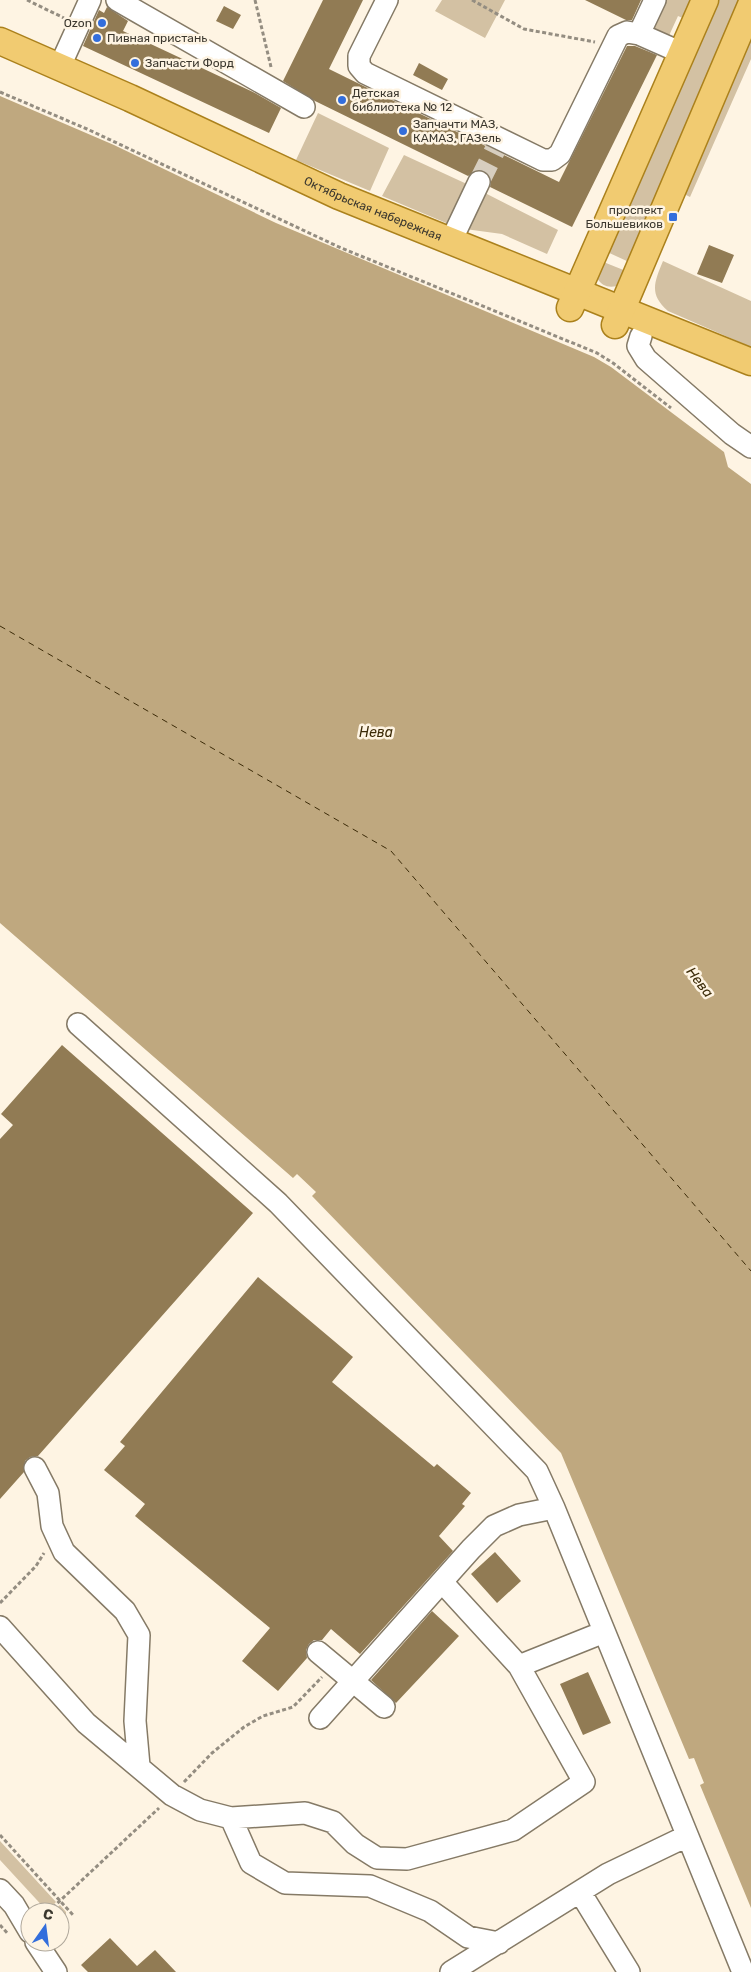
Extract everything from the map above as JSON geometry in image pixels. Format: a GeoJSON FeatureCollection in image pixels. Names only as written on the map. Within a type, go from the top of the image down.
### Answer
{"type":"FeatureCollection","features":[{"type":"Feature","properties":{"kind":"main road"},"geometry":{"type":"LineString","coordinates":[[573,300],[705,0]]}},
{"type":"Feature","properties":{"kind":"main road"},"geometry":{"type":"LineString","coordinates":[[618,318],[751,5]]}},
{"type":"Feature","properties":{"kind":"main road","name":"Октябрьская набережная"},"geometry":{"type":"LineString","coordinates":[[0,41],[60,66],[339,196],[451,241],[573,300]]}},
{"type":"Feature","properties":{"kind":"main road","name":"Октябрьская набережная"},"geometry":{"type":"LineString","coordinates":[[0,61],[124,115],[337,214],[618,318],[751,362]]}},
{"type":"Feature","properties":{"kind":"main road","name":"Октябрьская набережная"},"geometry":{"type":"LineString","coordinates":[[618,318],[641,336],[751,380]]}},
{"type":"Feature","properties":{"kind":"lane"},"geometry":{"type":"LineString","coordinates":[[60,66],[90,0]]}},
{"type":"Feature","properties":{"kind":"lane"},"geometry":{"type":"LineString","coordinates":[[117,0],[304,107]]}},
{"type":"Feature","properties":{"kind":"lane"},"geometry":{"type":"LineString","coordinates":[[387,0],[359,56],[359,66],[365,73],[498,145],[543,160],[552,160],[560,154],[618,36],[627,32],[639,34],[682,53]]}},
{"type":"Feature","properties":{"kind":"lane"},"geometry":{"type":"LineString","coordinates":[[639,34],[655,0]]}},
{"type":"Feature","properties":{"kind":"lane"},"geometry":{"type":"LineString","coordinates":[[451,241],[480,182]]}},
{"type":"Feature","properties":{"kind":"lane"},"geometry":{"type":"LineString","coordinates":[[641,336],[638,346],[646,359],[732,434],[751,447]]}},
{"type":"Feature","properties":{"kind":"lane"},"geometry":{"type":"LineString","coordinates":[[78,1024],[278,1204],[537,1471],[554,1508],[743,1972]]}},
{"type":"Feature","properties":{"kind":"lane"},"geometry":{"type":"LineString","coordinates":[[35,1468],[48,1492],[52,1526],[64,1552],[124,1611],[139,1635],[135,1721],[139,1766]]}},
{"type":"Feature","properties":{"kind":"lane"},"geometry":{"type":"LineString","coordinates":[[320,1718],[494,1526],[519,1515],[554,1508]]}},
{"type":"Feature","properties":{"kind":"lane"},"geometry":{"type":"LineString","coordinates":[[0,1627],[86,1723],[172,1795],[200,1810],[231,1818],[305,1813],[333,1822],[355,1844],[377,1858],[407,1859],[513,1830],[584,1782],[519,1666],[442,1582]]}},
{"type":"Feature","properties":{"kind":"lane"},"geometry":{"type":"LineString","coordinates":[[519,1666],[604,1632]]}},
{"type":"Feature","properties":{"kind":"lane"},"geometry":{"type":"LineString","coordinates":[[318,1652],[384,1707]]}},
{"type":"Feature","properties":{"kind":"lane"},"geometry":{"type":"LineString","coordinates":[[231,1818],[251,1863],[284,1884],[370,1886],[430,1912],[468,1937],[499,1944]]}},
{"type":"Feature","properties":{"kind":"lane"},"geometry":{"type":"LineString","coordinates":[[451,1972],[499,1944],[608,1874],[687,1836]]}},
{"type":"Feature","properties":{"kind":"lane"},"geometry":{"type":"LineString","coordinates":[[370,1886],[377,1858]]}},
{"type":"Feature","properties":{"kind":"lane"},"geometry":{"type":"LineString","coordinates":[[0,1890],[14,1905],[20,1915]]}},
{"type":"Feature","properties":{"kind":"lane"},"geometry":{"type":"LineString","coordinates":[[580,1892],[630,1972]]}},
{"type":"Feature","properties":{"kind":"lane"},"geometry":{"type":"LineString","coordinates":[[40,1952],[48,1969]]}},
{"type":"Feature","properties":{"kind":"path"},"geometry":{"type":"LineString","coordinates":[[26,0],[78,24]]}},
{"type":"Feature","properties":{"kind":"path"},"geometry":{"type":"LineString","coordinates":[[254,0],[277,93]]}},
{"type":"Feature","properties":{"kind":"path"},"geometry":{"type":"LineString","coordinates":[[472,0],[524,29],[614,46]]}},
{"type":"Feature","properties":{"kind":"path"},"geometry":{"type":"LineString","coordinates":[[0,92],[87,129],[315,236],[597,354],[613,363],[672,408]]}},
{"type":"Feature","properties":{"kind":"path"},"geometry":{"type":"LineString","coordinates":[[0,1603],[44,1555],[52,1526]]}},
{"type":"Feature","properties":{"kind":"path"},"geometry":{"type":"LineString","coordinates":[[0,1835],[73,1914]]}},
{"type":"Feature","properties":{"kind":"shaded area"},"geometry":{"type":"Polygon","coordinates":[[[442,0],[505,0],[485,38],[435,11],[442,0]]]}},
{"type":"Feature","properties":{"kind":"shaded area"},"geometry":{"type":"Polygon","coordinates":[[[662,0],[694,0],[685,19],[678,16],[667,40],[648,30],[662,0]]]}},
{"type":"Feature","properties":{"kind":"shaded area"},"geometry":{"type":"Polygon","coordinates":[[[715,0],[742,0],[629,262],[605,251],[715,0]]]}},
{"type":"Feature","properties":{"kind":"shaded area"},"geometry":{"type":"Polygon","coordinates":[[[751,33],[751,59],[690,197],[682,193],[751,33]]]}},
{"type":"Feature","properties":{"kind":"shaded area"},"geometry":{"type":"Polygon","coordinates":[[[318,113],[389,148],[370,191],[296,160],[318,113]]]}},
{"type":"Feature","properties":{"kind":"shaded area"},"geometry":{"type":"Polygon","coordinates":[[[404,155],[469,185],[451,225],[382,196],[404,155]]]}},
{"type":"Feature","properties":{"kind":"shaded area"},"geometry":{"type":"Polygon","coordinates":[[[483,192],[558,230],[547,254],[502,234],[465,229],[483,192]]]}},
{"type":"Feature","properties":{"kind":"shaded area"},"geometry":{"type":"Polygon","coordinates":[[[601,261],[626,271],[617,286],[606,286],[597,278],[601,261]]]}},
{"type":"Feature","properties":{"kind":"shaded area"},"geometry":{"type":"Polygon","coordinates":[[[663,261],[751,301],[751,347],[668,311],[658,299],[655,288],[663,261]]]}},
{"type":"Feature","properties":{"kind":"shaded area"},"geometry":{"type":"Polygon","coordinates":[[[0,1841],[56,1902],[39,1902],[0,1860],[0,1841]]]}},
{"type":"Feature","properties":{"kind":"water","name":"Нева"},"geometry":{"type":"Polygon","coordinates":[[[0,96],[114,145],[276,223],[594,357],[611,367],[724,452],[728,467],[751,484],[751,1908],[700,1785],[704,1783],[694,1758],[689,1759],[561,1453],[312,1196],[316,1192],[297,1174],[293,1178],[0,923],[0,96]]]}},
{"type":"Feature","properties":{"kind":"building"},"geometry":{"type":"Polygon","coordinates":[[[323,0],[363,0],[329,69],[559,182],[627,46],[635,46],[657,55],[572,227],[490,187],[491,181],[485,171],[478,170],[468,176],[315,101],[283,81],[323,0]]]}},
{"type":"Feature","properties":{"kind":"building"},"geometry":{"type":"Polygon","coordinates":[[[585,0],[641,0],[632,20],[626,20],[585,0]]]}},
{"type":"Feature","properties":{"kind":"building"},"geometry":{"type":"Polygon","coordinates":[[[224,6],[241,15],[233,29],[216,21],[224,6]]]}},
{"type":"Feature","properties":{"kind":"building"},"geometry":{"type":"Polygon","coordinates":[[[107,7],[128,21],[123,31],[253,92],[281,108],[269,133],[83,46],[99,10],[104,13],[107,7]]]}},
{"type":"Feature","properties":{"kind":"building"},"geometry":{"type":"Polygon","coordinates":[[[419,63],[448,79],[442,90],[413,75],[419,63]]]}},
{"type":"Feature","properties":{"kind":"building"},"geometry":{"type":"Polygon","coordinates":[[[709,245],[734,255],[722,283],[697,274],[709,245]]]}},
{"type":"Feature","properties":{"kind":"building"},"geometry":{"type":"Polygon","coordinates":[[[62,1045],[253,1213],[38,1456],[30,1457],[25,1461],[24,1472],[0,1499],[0,1139],[13,1125],[1,1114],[62,1045]]]}},
{"type":"Feature","properties":{"kind":"building"},"geometry":{"type":"Polygon","coordinates":[[[258,1277],[353,1357],[332,1382],[434,1467],[437,1464],[471,1493],[462,1504],[465,1506],[439,1536],[453,1551],[360,1654],[331,1629],[322,1640],[314,1640],[309,1644],[306,1650],[307,1658],[278,1691],[242,1661],[270,1628],[135,1516],[145,1504],[104,1470],[125,1446],[120,1442],[258,1277]]]}},
{"type":"Feature","properties":{"kind":"building"},"geometry":{"type":"Polygon","coordinates":[[[495,1552],[521,1581],[497,1603],[471,1574],[495,1552]]]}},
{"type":"Feature","properties":{"kind":"building"},"geometry":{"type":"Polygon","coordinates":[[[432,1611],[459,1636],[396,1703],[371,1680],[432,1611]]]}},
{"type":"Feature","properties":{"kind":"building"},"geometry":{"type":"Polygon","coordinates":[[[588,1672],[611,1723],[583,1735],[560,1684],[588,1672]]]}},
{"type":"Feature","properties":{"kind":"building"},"geometry":{"type":"Polygon","coordinates":[[[110,1938],[137,1966],[155,1950],[176,1972],[88,1972],[81,1965],[110,1938]]]}},
{"type":"Feature","properties":{"kind":"ferry route"},"geometry":{"type":"LineString","coordinates":[[0,626],[391,851],[751,1271]]}},
{"type":"Feature","properties":{"kind":"tunnel"},"geometry":{"type":"LineString","coordinates":[[479,182],[495,150]]}},
{"type":"Feature","properties":{"kind":"place","name":"Ozon"},"geometry":{"type":"Point","coordinates":[102,23]}},
{"type":"Feature","properties":{"kind":"place","name":"Пивная пристань"},"geometry":{"type":"Point","coordinates":[97,38]}},
{"type":"Feature","properties":{"kind":"place","name":"Запчасти Форд"},"geometry":{"type":"Point","coordinates":[135,63]}},
{"type":"Feature","properties":{"kind":"place","name":"Детская библиотека № 12"},"geometry":{"type":"Point","coordinates":[342,100]}},
{"type":"Feature","properties":{"kind":"place","name":"Запчачти МАЗ, КАМАЗ, ГАЗель"},"geometry":{"type":"Point","coordinates":[403,131]}},
{"type":"Feature","properties":{"kind":"place","name":"проспект Большевиков"},"geometry":{"type":"Point","coordinates":[673,217]}}]}
